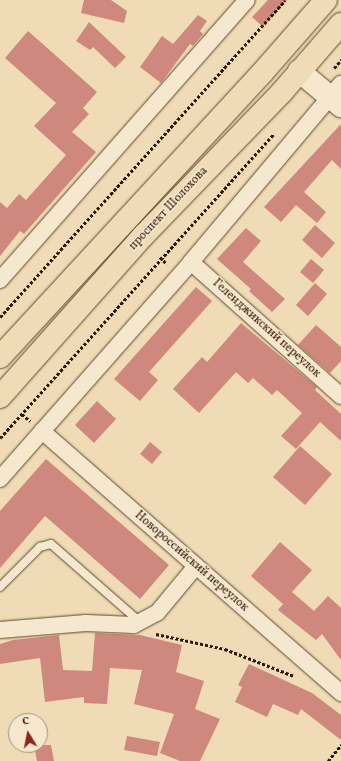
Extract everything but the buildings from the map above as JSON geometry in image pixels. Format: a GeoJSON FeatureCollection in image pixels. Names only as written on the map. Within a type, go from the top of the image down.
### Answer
{"type":"FeatureCollection","features":[{"type":"Feature","properties":{"kind":"main road","name":"проспект Шолохова"},"geometry":{"type":"LineString","coordinates":[[0,357],[262,73],[326,0]]}},
{"type":"Feature","properties":{"kind":"main road","name":"проспект Шолохова"},"geometry":{"type":"LineString","coordinates":[[0,398],[144,235],[299,71],[341,24]]}},
{"type":"Feature","properties":{"kind":"street"},"geometry":{"type":"LineString","coordinates":[[0,280],[248,0]]}},
{"type":"Feature","properties":{"kind":"street"},"geometry":{"type":"LineString","coordinates":[[0,479],[191,262],[333,93],[299,71]]}},
{"type":"Feature","properties":{"kind":"street","name":"Геленджикский переулок"},"geometry":{"type":"LineString","coordinates":[[191,262],[341,396]]}},
{"type":"Feature","properties":{"kind":"street","name":"Новороссийский переулок"},"geometry":{"type":"LineString","coordinates":[[42,431],[341,694]]}},
{"type":"Feature","properties":{"kind":"street"},"geometry":{"type":"LineString","coordinates":[[0,630],[86,623],[134,625],[145,627],[196,566]]}},
{"type":"Feature","properties":{"kind":"lane"},"geometry":{"type":"LineString","coordinates":[[0,587],[40,547],[51,544],[145,627]]}},
{"type":"Feature","properties":{"kind":"path"},"geometry":{"type":"LineString","coordinates":[[0,317],[285,0]]}},
{"type":"Feature","properties":{"kind":"path"},"geometry":{"type":"LineString","coordinates":[[333,93],[341,60]]}},
{"type":"Feature","properties":{"kind":"path"},"geometry":{"type":"LineString","coordinates":[[0,438],[276,132]]}},
{"type":"Feature","properties":{"kind":"path"},"geometry":{"type":"LineString","coordinates":[[145,627],[226,649],[298,678]]}},
{"type":"Feature","properties":{"kind":"path"},"geometry":{"type":"LineString","coordinates":[[328,761],[341,745]]}}]}
